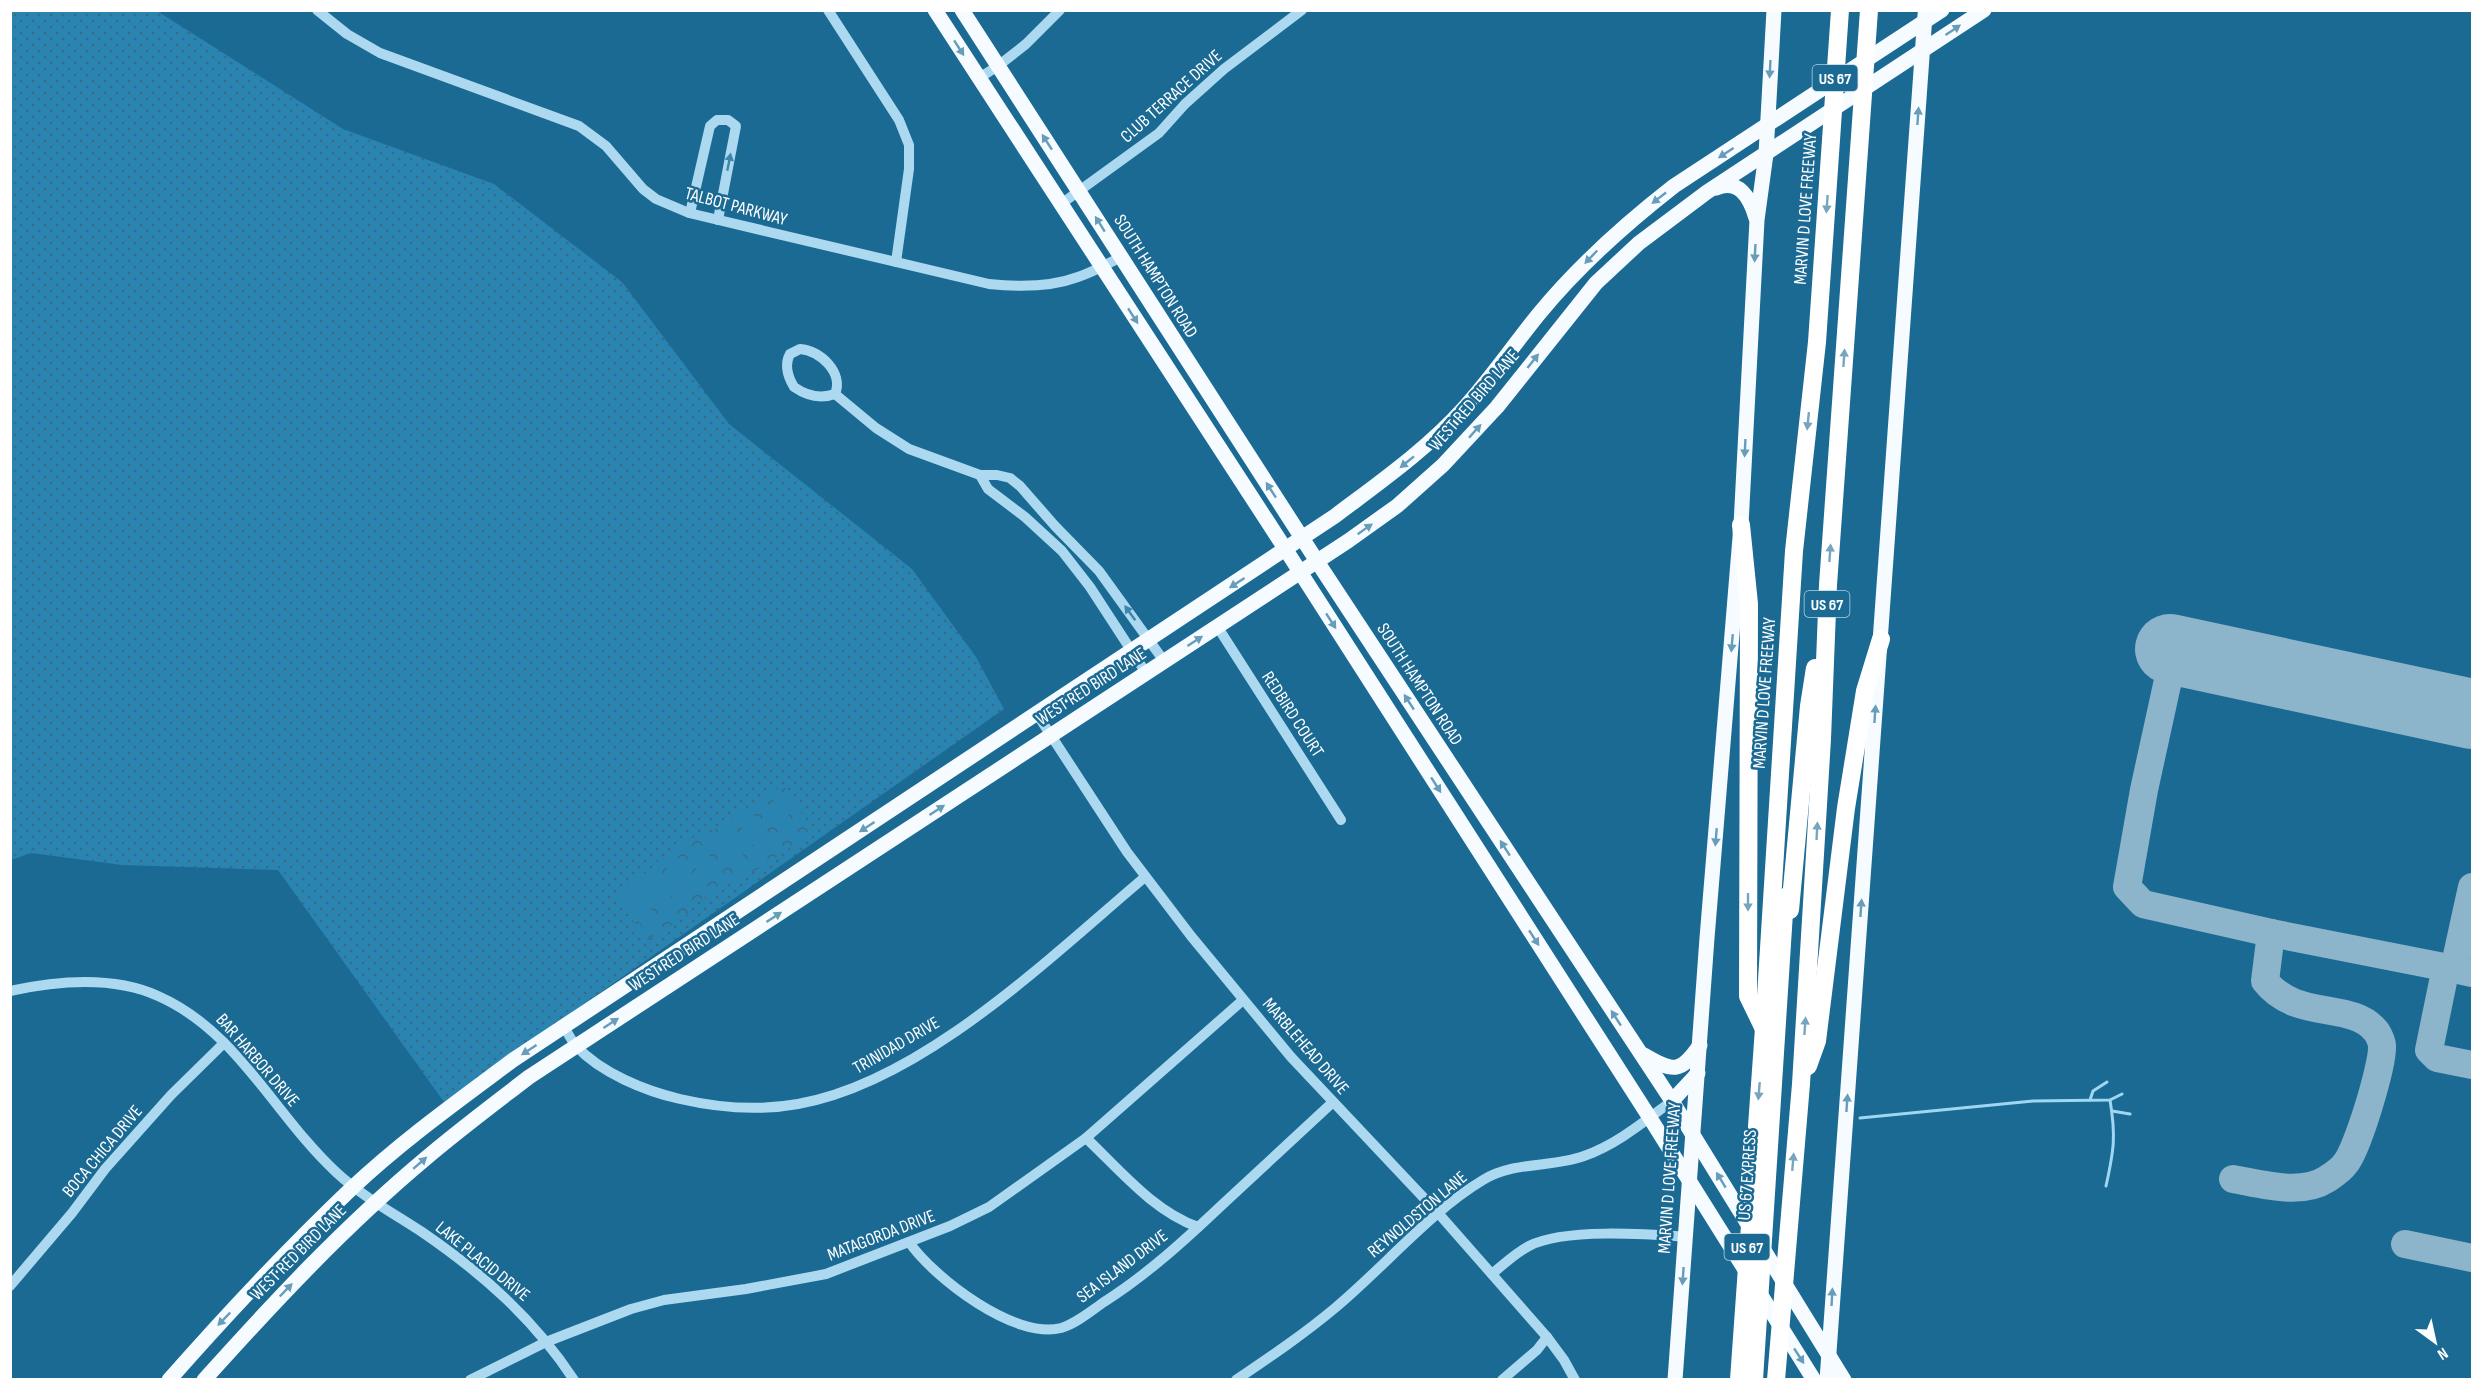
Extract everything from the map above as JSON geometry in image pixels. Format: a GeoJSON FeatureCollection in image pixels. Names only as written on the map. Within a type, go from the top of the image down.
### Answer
{"type":"FeatureCollection","features":[{"type":"Feature","properties":{"kind":"highway","name":"MARVIN D LOVE FREEWAY"},"geometry":{"type":"LineString","coordinates":[[1739,1380],[1794,551],[1817,342],[1840,10]]}},
{"type":"Feature","properties":{"kind":"highway","name":"US 67"},"geometry":{"type":"LineString","coordinates":[[1776,1380],[1801,1084],[1821,761],[1828,585],[1869,10]]}},
{"type":"Feature","properties":{"kind":"highway"},"geometry":{"type":"LineString","coordinates":[[1741,525],[1749,604],[1748,996],[1764,1028]]}},
{"type":"Feature","properties":{"kind":"highway"},"geometry":{"type":"LineString","coordinates":[[1777,1046],[1802,581],[1794,551]]}},
{"type":"Feature","properties":{"kind":"highway"},"geometry":{"type":"LineString","coordinates":[[1777,1046],[1809,706],[1828,585]]}},
{"type":"Feature","properties":{"kind":"highway"},"geometry":{"type":"LineString","coordinates":[[1801,1084],[1817,1041],[1846,808],[1865,691],[1881,639]]}},
{"type":"Feature","properties":{"kind":"highway","name":"US 67 EXPRESS"},"geometry":{"type":"LineString","coordinates":[[1754,1380],[1777,1046]]}},
{"type":"Feature","properties":{"kind":"main road"},"geometry":{"type":"LineString","coordinates":[[935,10],[1286,550],[1650,1118],[1814,1380]]}},
{"type":"Feature","properties":{"kind":"main road","name":"SOUTH HAMPTON ROAD"},"geometry":{"type":"LineString","coordinates":[[962,10],[1302,539],[1694,1134],[1844,1380]]}},
{"type":"Feature","properties":{"kind":"main road","name":"MARVIN D LOVE FREEWAY"},"geometry":{"type":"LineString","coordinates":[[1675,1380],[1741,525],[1757,220],[1766,154],[1774,10]]}},
{"type":"Feature","properties":{"kind":"main road","name":"WEST RED BIRD LANE"},"geometry":{"type":"LineString","coordinates":[[169,1380],[221,1321],[353,1187],[446,1110],[513,1060],[1302,539],[1412,458],[1445,428],[1479,390],[1539,314],[1601,247],[1634,217],[1674,186],[1905,34],[1925,16],[1942,10]]}},
{"type":"Feature","properties":{"kind":"main road","name":"WEST RED BIRD LANE"},"geometry":{"type":"LineString","coordinates":[[204,1380],[286,1289],[376,1202],[473,1120],[529,1077],[1348,541],[1413,492],[1448,460],[1497,407],[1596,283],[1615,263],[1707,192],[1983,10]]}},
{"type":"Feature","properties":{"kind":"main road"},"geometry":{"type":"LineString","coordinates":[[1827,1380],[1925,16]]}},
{"type":"Feature","properties":{"kind":"main road"},"geometry":{"type":"LineString","coordinates":[[1707,192],[1723,185],[1743,190],[1752,202],[1757,220]]}},
{"type":"Feature","properties":{"kind":"main road"},"geometry":{"type":"LineString","coordinates":[[1634,217],[1649,236]]}},
{"type":"Feature","properties":{"kind":"main road"},"geometry":{"type":"LineString","coordinates":[[1479,390],[1497,407]]}},
{"type":"Feature","properties":{"kind":"main road"},"geometry":{"type":"LineString","coordinates":[[1003,737],[1017,758]]}},
{"type":"Feature","properties":{"kind":"main road"},"geometry":{"type":"LineString","coordinates":[[1468,834],[1487,821]]}},
{"type":"Feature","properties":{"kind":"main road"},"geometry":{"type":"LineString","coordinates":[[1502,889],[1522,875]]}},
{"type":"Feature","properties":{"kind":"main road"},"geometry":{"type":"LineString","coordinates":[[1638,1051],[1663,1067],[1671,1068],[1687,1063],[1700,1045]]}},
{"type":"Feature","properties":{"kind":"main road"},"geometry":{"type":"LineString","coordinates":[[1672,1101],[1698,1073]]}},
{"type":"Feature","properties":{"kind":"street","name":"TALBOT PARKWAY"},"geometry":{"type":"LineString","coordinates":[[317,10],[347,34],[380,53],[579,126],[606,146],[643,189],[663,202],[690,213],[989,284],[1033,286],[1077,278],[1121,257]]}},
{"type":"Feature","properties":{"kind":"street"},"geometry":{"type":"LineString","coordinates":[[828,10],[899,120],[909,145],[909,169],[896,262]]}},
{"type":"Feature","properties":{"kind":"street"},"geometry":{"type":"LineString","coordinates":[[979,78],[1026,44],[1060,10]]}},
{"type":"Feature","properties":{"kind":"street","name":"CLUB TERRACE DRIVE"},"geometry":{"type":"LineString","coordinates":[[1061,204],[1159,133],[1185,104],[1224,69],[1302,10]]}},
{"type":"Feature","properties":{"kind":"street"},"geometry":{"type":"LineString","coordinates":[[690,213],[710,126],[717,120],[728,120],[736,126],[718,220]]}},
{"type":"Feature","properties":{"kind":"street"},"geometry":{"type":"LineString","coordinates":[[806,350],[820,355],[833,373],[837,389],[835,394],[825,397],[815,396],[794,387],[787,370],[790,354],[806,350]]}},
{"type":"Feature","properties":{"kind":"street"},"geometry":{"type":"LineString","coordinates":[[835,394],[876,429],[909,449],[980,475],[1010,478],[1034,500],[1104,578],[1164,661]]}},
{"type":"Feature","properties":{"kind":"street"},"geometry":{"type":"LineString","coordinates":[[980,475],[988,489],[1025,517],[1058,547],[1090,587],[1146,673]]}},
{"type":"Feature","properties":{"kind":"street"},"geometry":{"type":"LineString","coordinates":[[1025,517],[1034,500]]}},
{"type":"Feature","properties":{"kind":"street"},"geometry":{"type":"LineString","coordinates":[[1058,547],[1065,537]]}},
{"type":"Feature","properties":{"kind":"street"},"geometry":{"type":"LineString","coordinates":[[1090,587],[1104,578]]}},
{"type":"Feature","properties":{"kind":"street","name":"REDBIRD COURT"},"geometry":{"type":"LineString","coordinates":[[1217,626],[1341,820]]}},
{"type":"Feature","properties":{"kind":"street","name":"MARBLEHEAD DRIVE"},"geometry":{"type":"LineString","coordinates":[[1037,714],[1101,814],[1145,877],[1243,1000],[1291,1058],[1492,1274],[1547,1337],[1575,1380]]}},
{"type":"Feature","properties":{"kind":"street","name":"TRINIDAD DRIVE"},"geometry":{"type":"LineString","coordinates":[[564,1027],[576,1046],[601,1066],[644,1087],[695,1103],[742,1108],[774,1108],[825,1098],[869,1082],[936,1044],[998,999],[1145,877]]}},
{"type":"Feature","properties":{"kind":"street","name":"BAR HARBOR DRIVE"},"geometry":{"type":"LineString","coordinates":[[10,991],[32,986],[79,983],[124,986],[157,995],[194,1016],[209,1026],[224,1042],[258,1080],[298,1133],[353,1187]]}},
{"type":"Feature","properties":{"kind":"street","name":"MATAGORDA DRIVE"},"geometry":{"type":"LineString","coordinates":[[470,1380],[546,1342],[609,1317],[653,1303],[801,1280],[846,1267],[989,1207],[1086,1138],[1243,1000]]}},
{"type":"Feature","properties":{"kind":"street","name":"BOCA CHICA DRIVE"},"geometry":{"type":"LineString","coordinates":[[10,1286],[72,1213],[105,1169],[171,1095],[224,1042]]}},
{"type":"Feature","properties":{"kind":"street","name":"REYNOLDSTON LANE"},"geometry":{"type":"LineString","coordinates":[[1236,1380],[1335,1308],[1438,1215],[1485,1179],[1510,1168],[1554,1164],[1585,1156],[1620,1138],[1672,1101]]}},
{"type":"Feature","properties":{"kind":"street","name":"SEA ISLAND DRIVE"},"geometry":{"type":"LineString","coordinates":[[909,1242],[923,1261],[950,1286],[979,1304],[1026,1326],[1049,1329],[1070,1324],[1147,1272],[1333,1102]]}},
{"type":"Feature","properties":{"kind":"street"},"geometry":{"type":"LineString","coordinates":[[1086,1138],[1155,1203],[1179,1220],[1198,1227]]}},
{"type":"Feature","properties":{"kind":"street","name":"LAKE PLACID DRIVE"},"geometry":{"type":"LineString","coordinates":[[353,1187],[423,1233],[488,1281],[528,1319],[574,1380]]}},
{"type":"Feature","properties":{"kind":"street"},"geometry":{"type":"LineString","coordinates":[[1492,1274],[1524,1249],[1545,1240],[1594,1234],[1686,1236]]}},
{"type":"Feature","properties":{"kind":"street"},"geometry":{"type":"LineString","coordinates":[[1502,1380],[1537,1350],[1547,1337]]}},
{"type":"Feature","properties":{"kind":"green space"},"geometry":{"type":"Polygon","coordinates":[[[11,11],[157,11],[343,129],[494,184],[622,282],[729,424],[912,569],[976,657],[1004,709],[444,1102],[278,870],[122,865],[31,853],[11,860],[11,11]]]}},
{"type":"Feature","properties":{"kind":"green space"},"geometry":{"type":"Polygon","coordinates":[[[783,785],[814,832],[734,885],[731,880],[687,909],[690,913],[646,941],[615,893],[658,865],[656,862],[700,833],[703,837],[783,785]]]}},
{"type":"Feature","properties":{"kind":"green space"},"geometry":{"type":"Polygon","coordinates":[[[778,798],[798,830],[784,839],[763,808],[778,798]]]}},
{"type":"Feature","properties":{"kind":"green space"},"geometry":{"type":"Polygon","coordinates":[[[754,815],[774,846],[760,855],[739,824],[754,815]]]}},
{"type":"Feature","properties":{"kind":"green space"},"geometry":{"type":"Polygon","coordinates":[[[728,831],[748,863],[734,872],[713,841],[728,831]]]}},
{"type":"Feature","properties":{"kind":"green space"},"geometry":{"type":"Polygon","coordinates":[[[701,844],[721,875],[707,884],[686,853],[701,844]]]}},
{"type":"Feature","properties":{"kind":"green space"},"geometry":{"type":"Polygon","coordinates":[[[680,857],[701,888],[686,898],[666,867],[680,857]]]}},
{"type":"Feature","properties":{"kind":"green space"},"geometry":{"type":"Polygon","coordinates":[[[658,877],[678,908],[664,918],[643,886],[658,877]]]}},
{"type":"Feature","properties":{"kind":"green space"},"geometry":{"type":"Polygon","coordinates":[[[639,889],[659,921],[645,930],[624,899],[639,889]]]}},
{"type":"Feature","properties":{"kind":"waterway"},"geometry":{"type":"LineString","coordinates":[[2090,1100],[2093,1091],[2107,1082]]}},
{"type":"Feature","properties":{"kind":"waterway"},"geometry":{"type":"LineString","coordinates":[[1860,1118],[2033,1101],[2110,1100],[2122,1094]]}},
{"type":"Feature","properties":{"kind":"waterway"},"geometry":{"type":"LineString","coordinates":[[2106,1186],[2113,1143],[2110,1100]]}},
{"type":"Feature","properties":{"kind":"waterway"},"geometry":{"type":"LineString","coordinates":[[2112,1111],[2130,1114]]}},
{"type":"Feature","properties":{"kind":"taxiway"},"geometry":{"type":"LineString","coordinates":[[2186,651],[2170,671],[2144,790],[2127,887],[2143,904],[2271,933],[2454,969]]}},
{"type":"Feature","properties":{"kind":"taxiway"},"geometry":{"type":"LineString","coordinates":[[2472,887],[2454,969],[2472,973]]}},
{"type":"Feature","properties":{"kind":"taxiway"},"geometry":{"type":"LineString","coordinates":[[2233,1179],[2268,1186],[2305,1187],[2317,1184],[2339,1170],[2350,1156],[2356,1143],[2374,1088],[2381,1056],[2382,1044],[2379,1035],[2365,1021],[2292,1001],[2278,993],[2265,981],[2271,933]]}},
{"type":"Feature","properties":{"kind":"taxiway"},"geometry":{"type":"LineString","coordinates":[[2446,967],[2429,1050],[2437,1058],[2472,1065]]}},
{"type":"Feature","properties":{"kind":"taxiway"},"geometry":{"type":"LineString","coordinates":[[2405,1244],[2472,1258]]}},
{"type":"Feature","properties":{"kind":"runway"},"geometry":{"type":"LineString","coordinates":[[2170,649],[2472,714]]}}]}
